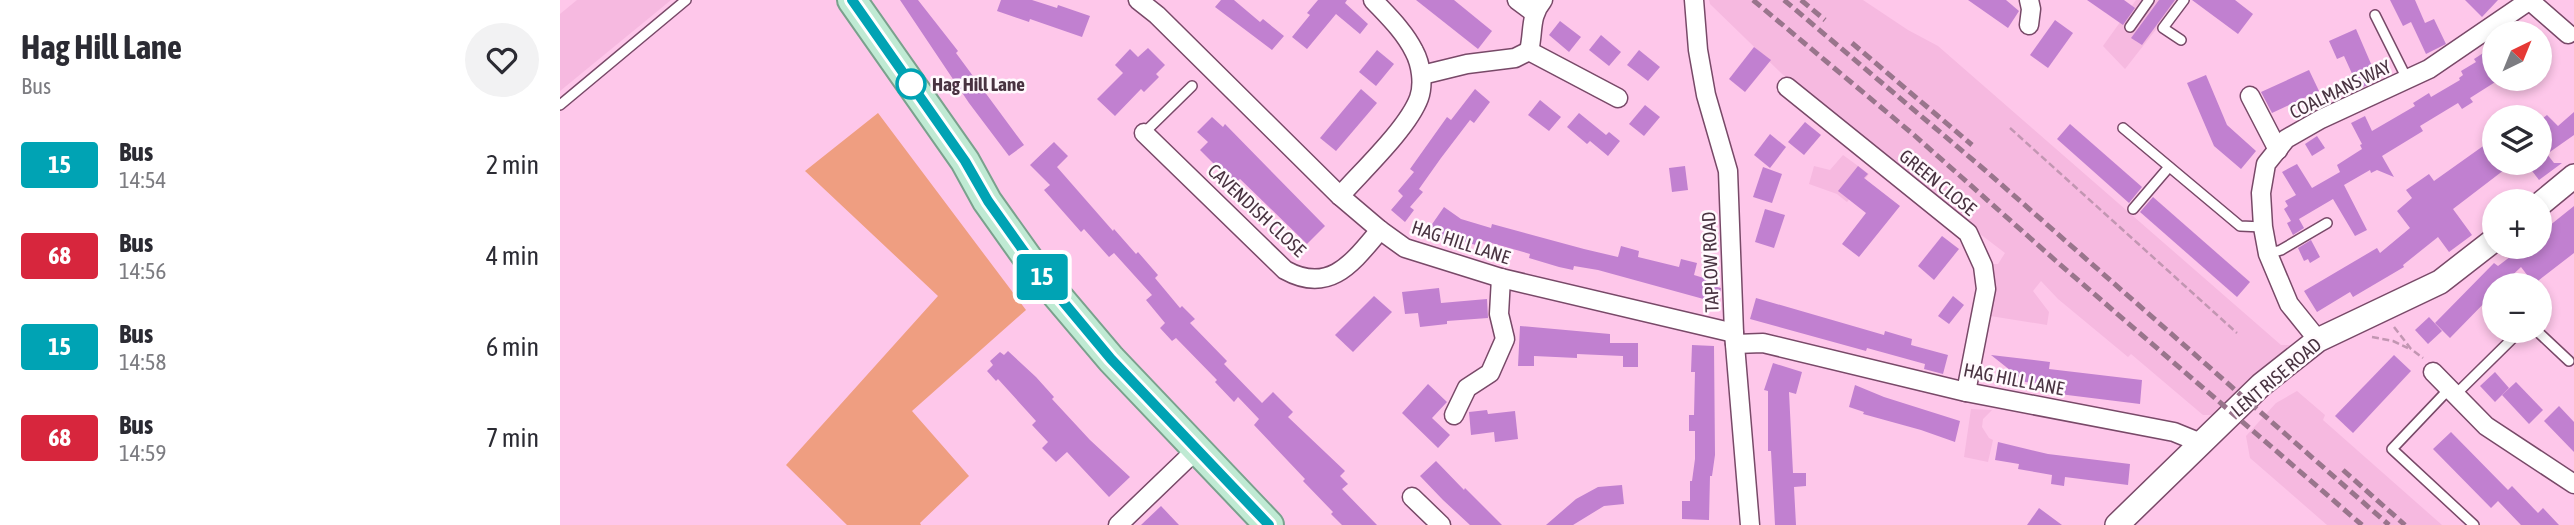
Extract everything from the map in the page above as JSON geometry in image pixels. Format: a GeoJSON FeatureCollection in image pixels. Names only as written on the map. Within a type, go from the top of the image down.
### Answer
{"type":"FeatureCollection","features":[{"type":"Feature","properties":{"kind":"main road"},"geometry":{"type":"LineString","coordinates":[[852,0],[1040,274],[1111,359],[1269,525]]}},
{"type":"Feature","properties":{"kind":"street","name":"HAG HILL LANE"},"geometry":{"type":"LineString","coordinates":[[1138,0],[1157,15],[1340,195],[1405,248],[1501,278],[1735,339],[1763,343],[1966,392],[2174,432],[2201,443]]}},
{"type":"Feature","properties":{"kind":"street"},"geometry":{"type":"LineString","coordinates":[[1340,195],[1405,122],[1419,98],[1422,75],[1415,53],[1400,29],[1373,0]]}},
{"type":"Feature","properties":{"kind":"street"},"geometry":{"type":"LineString","coordinates":[[1422,75],[1467,64],[1515,58],[1529,51],[1538,6],[1517,0]]}},
{"type":"Feature","properties":{"kind":"street","name":"TAPLOW ROAD"},"geometry":{"type":"LineString","coordinates":[[1694,0],[1704,83],[1728,171],[1735,339],[1750,525]]}},
{"type":"Feature","properties":{"kind":"street"},"geometry":{"type":"LineString","coordinates":[[2029,0],[2029,25]]}},
{"type":"Feature","properties":{"kind":"street","name":"COALMANS WAY"},"geometry":{"type":"LineString","coordinates":[[2318,340],[2289,304],[2269,254],[2263,227],[2261,193],[2266,164],[2286,139],[2321,119],[2429,69],[2530,0],[2568,34]]}},
{"type":"Feature","properties":{"kind":"street"},"geometry":{"type":"LineString","coordinates":[[1529,51],[1618,98]]}},
{"type":"Feature","properties":{"kind":"street","name":"GREEN CLOSE"},"geometry":{"type":"LineString","coordinates":[[1787,87],[1968,233],[1983,266],[1986,289],[1966,392]]}},
{"type":"Feature","properties":{"kind":"street"},"geometry":{"type":"LineString","coordinates":[[2250,96],[2278,150]]}},
{"type":"Feature","properties":{"kind":"street","name":"CAVENDISH CLOSE"},"geometry":{"type":"LineString","coordinates":[[1144,133],[1285,270],[1293,274],[1313,279],[1332,276],[1356,259],[1380,230]]}},
{"type":"Feature","properties":{"kind":"street"},"geometry":{"type":"LineString","coordinates":[[2552,194],[2574,176]]}},
{"type":"Feature","properties":{"kind":"street","name":"LENT RISE ROAD"},"geometry":{"type":"LineString","coordinates":[[2117,525],[2261,385],[2318,340],[2440,282],[2482,249]]}},
{"type":"Feature","properties":{"kind":"street"},"geometry":{"type":"LineString","coordinates":[[1454,415],[1468,388],[1490,373],[1505,339],[1499,314],[1501,278]]}},
{"type":"Feature","properties":{"kind":"street"},"geometry":{"type":"LineString","coordinates":[[2430,366],[2452,392],[2492,430],[2574,484]]}},
{"type":"Feature","properties":{"kind":"street"},"geometry":{"type":"LineString","coordinates":[[1118,525],[1196,450]]}},
{"type":"Feature","properties":{"kind":"street"},"geometry":{"type":"LineString","coordinates":[[1412,497],[1441,525]]}},
{"type":"Feature","properties":{"kind":"lane"},"geometry":{"type":"LineString","coordinates":[[560,105],[686,0]]}},
{"type":"Feature","properties":{"kind":"lane"},"geometry":{"type":"LineString","coordinates":[[2130,27],[2149,0]]}},
{"type":"Feature","properties":{"kind":"lane"},"geometry":{"type":"LineString","coordinates":[[2181,40],[2163,28],[2184,0]]}},
{"type":"Feature","properties":{"kind":"lane"},"geometry":{"type":"LineString","coordinates":[[2375,15],[2407,79]]}},
{"type":"Feature","properties":{"kind":"lane"},"geometry":{"type":"LineString","coordinates":[[1144,133],[1192,86]]}},
{"type":"Feature","properties":{"kind":"lane"},"geometry":{"type":"LineString","coordinates":[[2123,128],[2240,226],[2263,227]]}},
{"type":"Feature","properties":{"kind":"lane"},"geometry":{"type":"LineString","coordinates":[[2133,209],[2169,167]]}},
{"type":"Feature","properties":{"kind":"lane"},"geometry":{"type":"LineString","coordinates":[[2269,254],[2281,250],[2327,223]]}},
{"type":"Feature","properties":{"kind":"lane"},"geometry":{"type":"LineString","coordinates":[[2474,525],[2392,449],[2507,343]]}},
{"type":"Feature","properties":{"kind":"lane"},"geometry":{"type":"LineString","coordinates":[[2550,343],[2569,361]]}},
{"type":"Feature","properties":{"kind":"path"},"geometry":{"type":"LineString","coordinates":[[2010,128],[2237,333]]}},
{"type":"Feature","properties":{"kind":"path"},"geometry":{"type":"LineString","coordinates":[[2382,310],[2412,349],[2430,366]]}},
{"type":"Feature","properties":{"kind":"path"},"geometry":{"type":"LineString","coordinates":[[2370,336],[2412,349]]}},
{"type":"Feature","properties":{"kind":"shaded area"},"geometry":{"type":"Polygon","coordinates":[[[577,0],[671,0],[560,91],[560,14],[577,0]]]}},
{"type":"Feature","properties":{"kind":"shaded area"},"geometry":{"type":"Polygon","coordinates":[[[1709,0],[1863,0],[1938,46],[2281,345],[2290,345],[2287,352],[2266,365],[2225,415],[2203,415],[2131,354],[2128,357],[2058,299],[2041,281],[2033,291],[2049,312],[2047,325],[1984,315],[1990,264],[1998,264],[2005,253],[1887,163],[1782,74],[1709,0]]]}},
{"type":"Feature","properties":{"kind":"shaded area"},"geometry":{"type":"Polygon","coordinates":[[[2136,0],[2179,0],[2125,69],[2103,46],[2136,0]]]}},
{"type":"Feature","properties":{"kind":"shaded area"},"geometry":{"type":"Polygon","coordinates":[[[878,113],[1026,310],[912,411],[969,476],[920,523],[921,525],[847,525],[786,465],[938,296],[805,171],[878,113]]]}},
{"type":"Feature","properties":{"kind":"shaded area"},"geometry":{"type":"Polygon","coordinates":[[[1843,155],[1869,174],[1847,202],[1837,194],[1809,184],[1814,166],[1830,170],[1843,155]]]}},
{"type":"Feature","properties":{"kind":"shaded area"},"geometry":{"type":"Polygon","coordinates":[[[2297,391],[2325,415],[2323,420],[2442,525],[2327,525],[2250,458],[2246,436],[2276,403],[2297,391]]]}},
{"type":"Feature","properties":{"kind":"shaded area"},"geometry":{"type":"Polygon","coordinates":[[[1971,409],[1992,410],[1983,419],[1982,427],[1993,440],[1988,462],[1964,457],[1971,409]]]}},
{"type":"Feature","properties":{"kind":"building"},"geometry":{"type":"Polygon","coordinates":[[[900,0],[918,0],[958,51],[956,53],[1024,145],[1009,156],[969,103],[900,0]]]}},
{"type":"Feature","properties":{"kind":"building"},"geometry":{"type":"Polygon","coordinates":[[[1001,0],[1032,0],[1090,16],[1082,37],[997,11],[1001,0]]]}},
{"type":"Feature","properties":{"kind":"building"},"geometry":{"type":"Polygon","coordinates":[[[1221,0],[1234,0],[1260,22],[1263,19],[1284,36],[1272,50],[1215,7],[1221,0]]]}},
{"type":"Feature","properties":{"kind":"building"},"geometry":{"type":"Polygon","coordinates":[[[1318,0],[1347,0],[1345,3],[1368,24],[1360,34],[1336,14],[1307,49],[1292,37],[1318,0]]]}},
{"type":"Feature","properties":{"kind":"building"},"geometry":{"type":"Polygon","coordinates":[[[1416,0],[1454,0],[1492,31],[1478,49],[1416,0]]]}},
{"type":"Feature","properties":{"kind":"building"},"geometry":{"type":"Polygon","coordinates":[[[1968,0],[2006,0],[2019,11],[2008,28],[1968,0]]]}},
{"type":"Feature","properties":{"kind":"building"},"geometry":{"type":"Polygon","coordinates":[[[2087,0],[2124,0],[2135,8],[2123,25],[2087,0]]]}},
{"type":"Feature","properties":{"kind":"building"},"geometry":{"type":"Polygon","coordinates":[[[2159,0],[2175,0],[2142,45],[2131,38],[2159,0]]]}},
{"type":"Feature","properties":{"kind":"building"},"geometry":{"type":"Polygon","coordinates":[[[2192,0],[2235,0],[2253,14],[2238,34],[2192,0]]]}},
{"type":"Feature","properties":{"kind":"building"},"geometry":{"type":"Polygon","coordinates":[[[2390,0],[2415,0],[2425,23],[2434,19],[2446,44],[2426,54],[2411,22],[2403,26],[2390,0]]]}},
{"type":"Feature","properties":{"kind":"building"},"geometry":{"type":"Polygon","coordinates":[[[2465,0],[2498,0],[2482,17],[2465,0]]]}},
{"type":"Feature","properties":{"kind":"building"},"geometry":{"type":"Polygon","coordinates":[[[2055,20],[2073,33],[2048,68],[2030,55],[2055,20]]]}},
{"type":"Feature","properties":{"kind":"building"},"geometry":{"type":"Polygon","coordinates":[[[1560,21],[1581,37],[1569,52],[1549,35],[1560,21]]]}},
{"type":"Feature","properties":{"kind":"building"},"geometry":{"type":"Polygon","coordinates":[[[2356,29],[2378,80],[2359,89],[2344,56],[2337,59],[2329,41],[2356,29]]]}},
{"type":"Feature","properties":{"kind":"building"},"geometry":{"type":"Polygon","coordinates":[[[1601,35],[1621,52],[1609,66],[1589,50],[1601,35]]]}},
{"type":"Feature","properties":{"kind":"building"},"geometry":{"type":"Polygon","coordinates":[[[1754,47],[1771,60],[1745,92],[1729,79],[1754,47]]]}},
{"type":"Feature","properties":{"kind":"building"},"geometry":{"type":"Polygon","coordinates":[[[1148,48],[1165,65],[1156,74],[1159,77],[1144,92],[1141,89],[1115,116],[1097,99],[1123,73],[1115,65],[1130,49],[1138,57],[1148,48]]]}},
{"type":"Feature","properties":{"kind":"building"},"geometry":{"type":"Polygon","coordinates":[[[1377,50],[1394,64],[1376,86],[1359,72],[1377,50]]]}},
{"type":"Feature","properties":{"kind":"building"},"geometry":{"type":"Polygon","coordinates":[[[1639,50],[1660,67],[1648,81],[1627,65],[1639,50]]]}},
{"type":"Feature","properties":{"kind":"building"},"geometry":{"type":"Polygon","coordinates":[[[2482,54],[2482,90],[2470,98],[2473,102],[2462,109],[2458,103],[2420,126],[2423,131],[2382,156],[2394,177],[2377,170],[2371,173],[2370,170],[2344,185],[2367,230],[2355,236],[2333,199],[2299,219],[2304,228],[2293,235],[2287,223],[2291,221],[2284,209],[2288,206],[2285,201],[2296,195],[2282,172],[2297,164],[2312,188],[2340,172],[2337,165],[2362,149],[2351,123],[2365,116],[2372,131],[2415,106],[2413,103],[2429,93],[2431,97],[2460,80],[2463,75],[2461,71],[2476,62],[2474,59],[2482,54]]]}},
{"type":"Feature","properties":{"kind":"building"},"geometry":{"type":"Polygon","coordinates":[[[2309,70],[2319,91],[2272,113],[2261,92],[2309,70]]]}},
{"type":"Feature","properties":{"kind":"building"},"geometry":{"type":"Polygon","coordinates":[[[2206,75],[2227,125],[2256,151],[2241,169],[2214,146],[2187,83],[2206,75]]]}},
{"type":"Feature","properties":{"kind":"building"},"geometry":{"type":"Polygon","coordinates":[[[1361,89],[1377,103],[1336,151],[1320,138],[1361,89]]]}},
{"type":"Feature","properties":{"kind":"building"},"geometry":{"type":"Polygon","coordinates":[[[1475,89],[1490,102],[1474,123],[1470,120],[1419,189],[1423,192],[1410,207],[1414,210],[1405,222],[1391,210],[1403,196],[1398,191],[1414,172],[1410,169],[1447,117],[1451,120],[1475,89]]]}},
{"type":"Feature","properties":{"kind":"building"},"geometry":{"type":"Polygon","coordinates":[[[1540,100],[1561,117],[1549,131],[1528,115],[1540,100]]]}},
{"type":"Feature","properties":{"kind":"building"},"geometry":{"type":"Polygon","coordinates":[[[1645,105],[1660,117],[1644,136],[1629,124],[1645,105]]]}},
{"type":"Feature","properties":{"kind":"building"},"geometry":{"type":"Polygon","coordinates":[[[2574,112],[2574,135],[2552,150],[2552,120],[2558,126],[2574,112]]]}},
{"type":"Feature","properties":{"kind":"building"},"geometry":{"type":"Polygon","coordinates":[[[1579,113],[1606,135],[1609,132],[1620,141],[1608,156],[1590,141],[1587,144],[1567,127],[1579,113]]]}},
{"type":"Feature","properties":{"kind":"building"},"geometry":{"type":"Polygon","coordinates":[[[1212,117],[1223,127],[1225,124],[1325,226],[1307,244],[1240,179],[1234,184],[1200,150],[1208,142],[1197,132],[1212,117]]]}},
{"type":"Feature","properties":{"kind":"building"},"geometry":{"type":"Polygon","coordinates":[[[1805,122],[1821,135],[1804,155],[1788,142],[1805,122]]]}},
{"type":"Feature","properties":{"kind":"building"},"geometry":{"type":"Polygon","coordinates":[[[2070,124],[2142,187],[2129,203],[2057,139],[2070,124]]]}},
{"type":"Feature","properties":{"kind":"building"},"geometry":{"type":"Polygon","coordinates":[[[1770,134],[1786,147],[1770,168],[1754,155],[1770,134]]]}},
{"type":"Feature","properties":{"kind":"building"},"geometry":{"type":"Polygon","coordinates":[[[2317,136],[2325,148],[2312,156],[2305,144],[2317,136]]]}},
{"type":"Feature","properties":{"kind":"building"},"geometry":{"type":"Polygon","coordinates":[[[1054,142],[1068,156],[1057,167],[1113,231],[1114,229],[1136,254],[1138,252],[1158,275],[1155,278],[1180,308],[1182,306],[1195,319],[1190,323],[1227,361],[1224,364],[1262,403],[1273,392],[1293,412],[1288,417],[1345,471],[1340,476],[1348,484],[1342,489],[1377,525],[1342,525],[1303,481],[1305,479],[1254,425],[1259,419],[1238,397],[1234,402],[1215,382],[1217,380],[1176,338],[1172,341],[1160,328],[1165,323],[1146,300],[1152,295],[1114,253],[1109,257],[1084,229],[1081,232],[1044,190],[1050,185],[1030,165],[1054,142]]]}},
{"type":"Feature","properties":{"kind":"building"},"geometry":{"type":"Polygon","coordinates":[[[2482,147],[2482,175],[2497,175],[2453,209],[2472,235],[2449,252],[2438,237],[2403,265],[2404,267],[2353,297],[2350,292],[2317,312],[2304,291],[2377,248],[2380,253],[2410,228],[2397,211],[2412,198],[2406,190],[2429,174],[2434,181],[2482,147]]]}},
{"type":"Feature","properties":{"kind":"building"},"geometry":{"type":"Polygon","coordinates":[[[2552,160],[2562,163],[2552,170],[2552,160]]]}},
{"type":"Feature","properties":{"kind":"building"},"geometry":{"type":"Polygon","coordinates":[[[1685,166],[1688,190],[1672,192],[1669,168],[1685,166]]]}},
{"type":"Feature","properties":{"kind":"building"},"geometry":{"type":"Polygon","coordinates":[[[1858,166],[1868,174],[1864,178],[1900,206],[1859,257],[1842,244],[1866,213],[1838,191],[1858,166]]]}},
{"type":"Feature","properties":{"kind":"building"},"geometry":{"type":"Polygon","coordinates":[[[1763,167],[1782,174],[1772,203],[1753,197],[1763,167]]]}},
{"type":"Feature","properties":{"kind":"building"},"geometry":{"type":"Polygon","coordinates":[[[2153,197],[2250,282],[2237,297],[2140,212],[2153,197]]]}},
{"type":"Feature","properties":{"kind":"building"},"geometry":{"type":"Polygon","coordinates":[[[2574,206],[2574,253],[2548,273],[2526,273],[2521,267],[2515,273],[2484,273],[2494,263],[2498,266],[2507,259],[2552,259],[2552,224],[2574,206]]]}},
{"type":"Feature","properties":{"kind":"building"},"geometry":{"type":"Polygon","coordinates":[[[1444,207],[1461,219],[1491,228],[1492,224],[1618,257],[1621,246],[1639,251],[1638,257],[1679,267],[1681,259],[1697,263],[1694,275],[1707,279],[1705,284],[1721,288],[1718,303],[1598,270],[1574,266],[1573,270],[1559,267],[1529,258],[1530,254],[1481,240],[1480,246],[1449,238],[1446,243],[1428,230],[1444,207]]]}},
{"type":"Feature","properties":{"kind":"building"},"geometry":{"type":"Polygon","coordinates":[[[1765,209],[1785,215],[1774,248],[1755,242],[1765,209]]]}},
{"type":"Feature","properties":{"kind":"building"},"geometry":{"type":"Polygon","coordinates":[[[1942,236],[1959,249],[1934,280],[1918,266],[1942,236]]]}},
{"type":"Feature","properties":{"kind":"building"},"geometry":{"type":"Polygon","coordinates":[[[2311,240],[2320,257],[2310,263],[2308,259],[2304,261],[2298,248],[2311,240]]]}},
{"type":"Feature","properties":{"kind":"building"},"geometry":{"type":"Polygon","coordinates":[[[2482,275],[2482,305],[2450,338],[2435,323],[2482,275]]]}},
{"type":"Feature","properties":{"kind":"building"},"geometry":{"type":"Polygon","coordinates":[[[1439,288],[1441,303],[1487,299],[1488,318],[1447,321],[1447,324],[1420,327],[1418,313],[1405,314],[1402,292],[1439,288]]]}},
{"type":"Feature","properties":{"kind":"building"},"geometry":{"type":"Polygon","coordinates":[[[1374,296],[1392,312],[1353,352],[1335,335],[1374,296]]]}},
{"type":"Feature","properties":{"kind":"building"},"geometry":{"type":"Polygon","coordinates":[[[1953,296],[1964,305],[1949,324],[1938,316],[1953,296]]]}},
{"type":"Feature","properties":{"kind":"building"},"geometry":{"type":"Polygon","coordinates":[[[1756,298],[1884,335],[1885,331],[1912,339],[1911,345],[1948,355],[1943,374],[1924,369],[1925,364],[1867,348],[1866,351],[1750,319],[1756,298]]]}},
{"type":"Feature","properties":{"kind":"building"},"geometry":{"type":"Polygon","coordinates":[[[2429,317],[2442,331],[2428,344],[2415,330],[2429,317]]]}},
{"type":"Feature","properties":{"kind":"building"},"geometry":{"type":"Polygon","coordinates":[[[1520,326],[1610,334],[1610,343],[1638,343],[1638,367],[1623,367],[1623,356],[1577,354],[1577,358],[1534,356],[1534,366],[1518,366],[1520,326]]]}},
{"type":"Feature","properties":{"kind":"building"},"geometry":{"type":"Polygon","coordinates":[[[1692,345],[1714,346],[1715,455],[1710,476],[1709,520],[1682,519],[1682,501],[1690,501],[1690,481],[1695,459],[1695,431],[1689,431],[1689,415],[1694,415],[1695,372],[1691,372],[1692,345]]]}},
{"type":"Feature","properties":{"kind":"building"},"geometry":{"type":"Polygon","coordinates":[[[1008,351],[1036,377],[1054,397],[1052,399],[1090,440],[1130,477],[1109,497],[1067,452],[1056,462],[1042,448],[1048,442],[1032,425],[1036,421],[998,379],[996,381],[987,371],[993,365],[990,361],[1000,352],[1004,355],[1008,351]]]}},
{"type":"Feature","properties":{"kind":"building"},"geometry":{"type":"Polygon","coordinates":[[[1991,355],[2050,362],[2049,369],[2142,380],[2140,404],[2051,393],[2052,385],[2025,382],[1991,355]]]}},
{"type":"Feature","properties":{"kind":"building"},"geometry":{"type":"Polygon","coordinates":[[[2394,355],[2411,371],[2353,433],[2335,416],[2394,355]]]}},
{"type":"Feature","properties":{"kind":"building"},"geometry":{"type":"Polygon","coordinates":[[[1773,363],[1802,372],[1796,394],[1789,392],[1793,473],[1806,473],[1806,486],[1794,487],[1796,525],[1775,525],[1771,451],[1768,451],[1768,391],[1764,390],[1773,363]]]}},
{"type":"Feature","properties":{"kind":"building"},"geometry":{"type":"Polygon","coordinates":[[[2495,372],[2509,388],[2495,402],[2480,386],[2495,372]]]}},
{"type":"Feature","properties":{"kind":"building"},"geometry":{"type":"Polygon","coordinates":[[[2516,382],[2543,410],[2529,424],[2502,395],[2516,382]]]}},
{"type":"Feature","properties":{"kind":"building"},"geometry":{"type":"Polygon","coordinates":[[[1428,384],[1447,402],[1432,418],[1450,435],[1438,448],[1402,413],[1428,384]]]}},
{"type":"Feature","properties":{"kind":"building"},"geometry":{"type":"Polygon","coordinates":[[[1855,385],[1960,421],[1955,442],[1863,414],[1864,412],[1849,407],[1855,385]]]}},
{"type":"Feature","properties":{"kind":"building"},"geometry":{"type":"Polygon","coordinates":[[[2559,406],[2574,422],[2574,452],[2544,421],[2559,406]]]}},
{"type":"Feature","properties":{"kind":"building"},"geometry":{"type":"Polygon","coordinates":[[[1487,410],[1488,414],[1515,411],[1518,439],[1495,442],[1494,432],[1471,435],[1469,412],[1487,410]]]}},
{"type":"Feature","properties":{"kind":"building"},"geometry":{"type":"Polygon","coordinates":[[[2451,432],[2508,490],[2512,486],[2538,513],[2543,508],[2559,525],[2521,525],[2498,501],[2491,508],[2433,449],[2451,432]]]}},
{"type":"Feature","properties":{"kind":"building"},"geometry":{"type":"Polygon","coordinates":[[[1998,442],[2048,454],[2130,464],[2128,485],[2065,477],[2064,486],[2051,484],[2052,475],[2018,469],[2019,464],[1995,460],[1998,442]]]}},
{"type":"Feature","properties":{"kind":"building"},"geometry":{"type":"Polygon","coordinates":[[[1436,461],[1502,525],[1470,525],[1443,500],[1420,476],[1436,461]]]}},
{"type":"Feature","properties":{"kind":"building"},"geometry":{"type":"Polygon","coordinates":[[[1622,485],[1624,504],[1604,506],[1573,525],[1546,525],[1576,499],[1598,487],[1622,485]]]}},
{"type":"Feature","properties":{"kind":"building"},"geometry":{"type":"Polygon","coordinates":[[[1161,506],[1179,525],[1141,525],[1161,506]]]}},
{"type":"Feature","properties":{"kind":"building"},"geometry":{"type":"Polygon","coordinates":[[[2039,508],[2062,525],[2027,525],[2039,508]]]}},
{"type":"Feature","properties":{"kind":"railway"},"geometry":{"type":"LineString","coordinates":[[1753,0],[1914,135],[2362,525]]}},
{"type":"Feature","properties":{"kind":"railway"},"geometry":{"type":"LineString","coordinates":[[1784,0],[1986,171],[2389,525]]}},
{"type":"Feature","properties":{"kind":"railway"},"geometry":{"type":"LineString","coordinates":[[1801,0],[1825,20]]}},
{"type":"Feature","properties":{"kind":"railway"},"geometry":{"type":"LineString","coordinates":[[1852,43],[1972,145]]}},
{"type":"Feature","properties":{"kind":"railway"},"geometry":{"type":"LineString","coordinates":[[2343,470],[2405,525]]}},
{"type":"Feature","properties":{"kind":"bus line","name":"15"},"geometry":{"type":"LineString","coordinates":[[852,0],[1040,274],[1111,359],[1269,525]]}},
{"type":"Feature","properties":{"kind":"place","name":"Hag Hill Lane"},"geometry":{"type":"Point","coordinates":[911,84]}}]}
